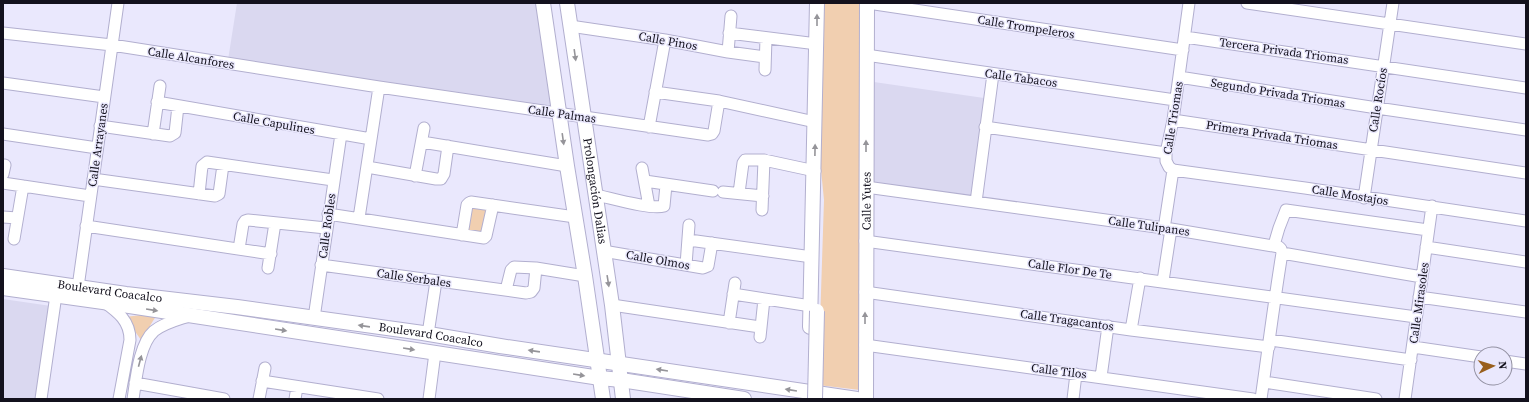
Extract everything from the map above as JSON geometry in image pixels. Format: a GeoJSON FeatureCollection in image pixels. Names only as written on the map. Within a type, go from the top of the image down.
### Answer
{"type":"FeatureCollection","features":[{"type":"Feature","properties":{"kind":"main road","name":"Prolongación Dalias"},"geometry":{"type":"LineString","coordinates":[[543,3],[603,399]]}},
{"type":"Feature","properties":{"kind":"main road","name":"Prolongación Dalias"},"geometry":{"type":"LineString","coordinates":[[567,3],[612,305],[620,363],[623,399]]}},
{"type":"Feature","properties":{"kind":"main road"},"geometry":{"type":"LineString","coordinates":[[814,308],[812,257],[815,174],[817,3]]}},
{"type":"Feature","properties":{"kind":"main road","name":"Calle Yutes"},"geometry":{"type":"LineString","coordinates":[[866,399],[865,241],[866,55],[868,3]]}},
{"type":"Feature","properties":{"kind":"main road"},"geometry":{"type":"LineString","coordinates":[[811,397],[818,228],[815,174]]}},
{"type":"Feature","properties":{"kind":"main road","name":"Boulevard Coacalco"},"geometry":{"type":"LineString","coordinates":[[3,276],[126,294],[237,307],[428,334],[620,363],[811,397],[857,399]]}},
{"type":"Feature","properties":{"kind":"main road"},"geometry":{"type":"LineString","coordinates":[[8,289],[34,281]]}},
{"type":"Feature","properties":{"kind":"main road","name":"Boulevard Coacalco"},"geometry":{"type":"LineString","coordinates":[[8,289],[744,399]]}},
{"type":"Feature","properties":{"kind":"street","name":"Calle Arrayanes"},"geometry":{"type":"LineString","coordinates":[[78,287],[118,3]]}},
{"type":"Feature","properties":{"kind":"street","name":"Calle Trompeleros"},"geometry":{"type":"LineString","coordinates":[[868,3],[1183,50]]}},
{"type":"Feature","properties":{"kind":"street","name":"Calle Triomas"},"geometry":{"type":"LineString","coordinates":[[1163,282],[1173,170],[1169,167],[1166,161],[1166,154],[1173,120],[1189,3]]}},
{"type":"Feature","properties":{"kind":"street"},"geometry":{"type":"LineString","coordinates":[[1248,3],[1526,44]]}},
{"type":"Feature","properties":{"kind":"street","name":"Calle Rocíos"},"geometry":{"type":"LineString","coordinates":[[1364,198],[1393,3]]}},
{"type":"Feature","properties":{"kind":"street"},"geometry":{"type":"LineString","coordinates":[[728,52],[731,16]]}},
{"type":"Feature","properties":{"kind":"street","name":"Calle Pinos"},"geometry":{"type":"LineString","coordinates":[[570,26],[765,57]]}},
{"type":"Feature","properties":{"kind":"street","name":"Calle Alcanfores"},"geometry":{"type":"LineString","coordinates":[[3,33],[112,45],[379,87]]}},
{"type":"Feature","properties":{"kind":"street"},"geometry":{"type":"LineString","coordinates":[[730,33],[817,44]]}},
{"type":"Feature","properties":{"kind":"street","name":"Tercera Privada Triomas"},"geometry":{"type":"LineString","coordinates":[[1185,37],[1526,88]]}},
{"type":"Feature","properties":{"kind":"street"},"geometry":{"type":"LineString","coordinates":[[765,70],[766,38]]}},
{"type":"Feature","properties":{"kind":"street"},"geometry":{"type":"LineString","coordinates":[[649,127],[665,40]]}},
{"type":"Feature","properties":{"kind":"street","name":"Calle Tabacos"},"geometry":{"type":"LineString","coordinates":[[866,55],[1175,100]]}},
{"type":"Feature","properties":{"kind":"street"},"geometry":{"type":"LineString","coordinates":[[976,202],[993,74]]}},
{"type":"Feature","properties":{"kind":"street","name":"Segundo Privada Triomas"},"geometry":{"type":"LineString","coordinates":[[1179,77],[1526,130]]}},
{"type":"Feature","properties":{"kind":"street"},"geometry":{"type":"LineString","coordinates":[[3,83],[104,97]]}},
{"type":"Feature","properties":{"kind":"street"},"geometry":{"type":"LineString","coordinates":[[153,134],[160,86]]}},
{"type":"Feature","properties":{"kind":"street","name":"Calle Palmas"},"geometry":{"type":"LineString","coordinates":[[379,87],[708,135],[712,134],[714,131],[719,102]]}},
{"type":"Feature","properties":{"kind":"street"},"geometry":{"type":"LineString","coordinates":[[359,218],[379,87]]}},
{"type":"Feature","properties":{"kind":"street"},"geometry":{"type":"LineString","coordinates":[[656,92],[719,102],[815,122]]}},
{"type":"Feature","properties":{"kind":"street","name":"Calle Capulines"},"geometry":{"type":"LineString","coordinates":[[157,102],[371,139]]}},
{"type":"Feature","properties":{"kind":"street"},"geometry":{"type":"LineString","coordinates":[[100,126],[153,134],[173,135],[175,133],[178,106]]}},
{"type":"Feature","properties":{"kind":"street","name":"Primera Privada Triomas"},"geometry":{"type":"LineString","coordinates":[[1173,120],[1526,173]]}},
{"type":"Feature","properties":{"kind":"street"},"geometry":{"type":"LineString","coordinates":[[985,127],[1166,154]]}},
{"type":"Feature","properties":{"kind":"street"},"geometry":{"type":"LineString","coordinates":[[415,176],[424,128]]}},
{"type":"Feature","properties":{"kind":"street"},"geometry":{"type":"LineString","coordinates":[[3,134],[97,148]]}},
{"type":"Feature","properties":{"kind":"street","name":"Calle Robles"},"geometry":{"type":"LineString","coordinates":[[314,318],[328,214],[341,134]]}},
{"type":"Feature","properties":{"kind":"street"},"geometry":{"type":"LineString","coordinates":[[422,142],[567,166]]}},
{"type":"Feature","properties":{"kind":"street"},"geometry":{"type":"LineString","coordinates":[[367,167],[436,180],[441,179],[444,174],[448,146]]}},
{"type":"Feature","properties":{"kind":"street"},"geometry":{"type":"LineString","coordinates":[[739,193],[743,163],[745,160],[749,159],[764,160],[815,174]]}},
{"type":"Feature","properties":{"kind":"street"},"geometry":{"type":"LineString","coordinates":[[762,210],[764,160]]}},
{"type":"Feature","properties":{"kind":"street"},"geometry":{"type":"LineString","coordinates":[[199,194],[204,163],[207,162],[333,180]]}},
{"type":"Feature","properties":{"kind":"street"},"geometry":{"type":"LineString","coordinates":[[93,179],[218,196],[223,165]]}},
{"type":"Feature","properties":{"kind":"street"},"geometry":{"type":"LineString","coordinates":[[642,168],[649,206]]}},
{"type":"Feature","properties":{"kind":"street","name":"Calle Mostajos"},"geometry":{"type":"LineString","coordinates":[[1173,170],[1305,188],[1364,198],[1432,206],[1526,221]]}},
{"type":"Feature","properties":{"kind":"street"},"geometry":{"type":"LineString","coordinates":[[644,181],[762,196]]}},
{"type":"Feature","properties":{"kind":"street"},"geometry":{"type":"LineString","coordinates":[[3,183],[90,196]]}},
{"type":"Feature","properties":{"kind":"street"},"geometry":{"type":"LineString","coordinates":[[596,195],[649,206],[664,206],[666,185]]}},
{"type":"Feature","properties":{"kind":"street"},"geometry":{"type":"LineString","coordinates":[[14,239],[23,186]]}},
{"type":"Feature","properties":{"kind":"street","name":"Calle Tulipanes"},"geometry":{"type":"LineString","coordinates":[[866,187],[1274,245]]}},
{"type":"Feature","properties":{"kind":"street"},"geometry":{"type":"LineString","coordinates":[[462,235],[469,203],[575,217]]}},
{"type":"Feature","properties":{"kind":"street"},"geometry":{"type":"LineString","coordinates":[[328,214],[484,238],[486,236],[493,205]]}},
{"type":"Feature","properties":{"kind":"street","name":"Calle Mirasoles"},"geometry":{"type":"LineString","coordinates":[[1408,399],[1416,317],[1432,206]]}},
{"type":"Feature","properties":{"kind":"street"},"geometry":{"type":"LineString","coordinates":[[1261,399],[1282,254],[1281,248],[1274,245],[1278,228],[1286,210],[1428,230]]}},
{"type":"Feature","properties":{"kind":"street"},"geometry":{"type":"LineString","coordinates":[[3,217],[17,218]]}},
{"type":"Feature","properties":{"kind":"street"},"geometry":{"type":"LineString","coordinates":[[239,249],[243,224],[245,221],[326,228]]}},
{"type":"Feature","properties":{"kind":"street"},"geometry":{"type":"LineString","coordinates":[[268,268],[275,223]]}},
{"type":"Feature","properties":{"kind":"street"},"geometry":{"type":"LineString","coordinates":[[686,265],[689,225]]}},
{"type":"Feature","properties":{"kind":"street"},"geometry":{"type":"LineString","coordinates":[[86,226],[271,254]]}},
{"type":"Feature","properties":{"kind":"street"},"geometry":{"type":"LineString","coordinates":[[689,240],[812,257]]}},
{"type":"Feature","properties":{"kind":"street","name":"Calle Flor De Te"},"geometry":{"type":"LineString","coordinates":[[865,241],[1416,317]]}},
{"type":"Feature","properties":{"kind":"street","name":"Calle Olmos"},"geometry":{"type":"LineString","coordinates":[[603,251],[705,268],[708,266],[712,243]]}},
{"type":"Feature","properties":{"kind":"street"},"geometry":{"type":"LineString","coordinates":[[1426,247],[1526,262]]}},
{"type":"Feature","properties":{"kind":"street"},"geometry":{"type":"LineString","coordinates":[[1282,254],[1422,277]]}},
{"type":"Feature","properties":{"kind":"street","name":"Calle Serbales"},"geometry":{"type":"LineString","coordinates":[[321,265],[436,281],[531,292],[534,288],[536,268]]}},
{"type":"Feature","properties":{"kind":"street"},"geometry":{"type":"LineString","coordinates":[[506,290],[511,270],[514,267],[536,268],[585,276]]}},
{"type":"Feature","properties":{"kind":"street"},"geometry":{"type":"LineString","coordinates":[[1131,330],[1140,278]]}},
{"type":"Feature","properties":{"kind":"street"},"geometry":{"type":"LineString","coordinates":[[428,334],[436,281]]}},
{"type":"Feature","properties":{"kind":"street"},"geometry":{"type":"LineString","coordinates":[[729,323],[734,289],[764,299],[814,308]]}},
{"type":"Feature","properties":{"kind":"street","name":"Calle Tragacantos"},"geometry":{"type":"LineString","coordinates":[[865,292],[1131,330],[1270,343],[1411,360]]}},
{"type":"Feature","properties":{"kind":"street"},"geometry":{"type":"LineString","coordinates":[[42,399],[56,295]]}},
{"type":"Feature","properties":{"kind":"street"},"geometry":{"type":"LineString","coordinates":[[1419,297],[1526,312]]}},
{"type":"Feature","properties":{"kind":"street"},"geometry":{"type":"LineString","coordinates":[[612,305],[729,323],[760,332],[764,299]]}},
{"type":"Feature","properties":{"kind":"street"},"geometry":{"type":"LineString","coordinates":[[103,302],[122,317],[130,333],[119,399]]}},
{"type":"Feature","properties":{"kind":"street"},"geometry":{"type":"LineString","coordinates":[[133,399],[142,354],[148,338],[161,326],[189,316]]}},
{"type":"Feature","properties":{"kind":"street"},"geometry":{"type":"LineString","coordinates":[[1101,377],[1108,326]]}},
{"type":"Feature","properties":{"kind":"street","name":"Calle Tilos"},"geometry":{"type":"LineString","coordinates":[[865,345],[1253,399]]}},
{"type":"Feature","properties":{"kind":"street"},"geometry":{"type":"LineString","coordinates":[[1413,347],[1473,357]]}},
{"type":"Feature","properties":{"kind":"street"},"geometry":{"type":"LineString","coordinates":[[429,399],[435,353]]}},
{"type":"Feature","properties":{"kind":"street"},"geometry":{"type":"LineString","coordinates":[[1513,362],[1526,364]]}},
{"type":"Feature","properties":{"kind":"street"},"geometry":{"type":"LineString","coordinates":[[259,399],[264,368]]}},
{"type":"Feature","properties":{"kind":"street"},"geometry":{"type":"LineString","coordinates":[[1073,399],[1076,374]]}},
{"type":"Feature","properties":{"kind":"street"},"geometry":{"type":"LineString","coordinates":[[262,381],[378,399]]}},
{"type":"Feature","properties":{"kind":"street"},"geometry":{"type":"LineString","coordinates":[[1264,382],[1376,399]]}},
{"type":"Feature","properties":{"kind":"street"},"geometry":{"type":"LineString","coordinates":[[135,383],[224,399]]}},
{"type":"Feature","properties":{"kind":"street"},"geometry":{"type":"LineString","coordinates":[[294,399],[297,387]]}},
{"type":"Feature","properties":{"kind":"shaded area"},"geometry":{"type":"Polygon","coordinates":[[[237,3],[538,3],[555,109],[228,60],[237,3]]]}},
{"type":"Feature","properties":{"kind":"shaded area"},"geometry":{"type":"Polygon","coordinates":[[[823,3],[862,3],[860,390],[818,385],[824,200],[820,160],[823,3]]]}},
{"type":"Feature","properties":{"kind":"shaded area"},"geometry":{"type":"Polygon","coordinates":[[[874,82],[984,98],[971,197],[873,183],[874,82]]]}},
{"type":"Feature","properties":{"kind":"shaded area"},"geometry":{"type":"Polygon","coordinates":[[[470,203],[491,206],[484,236],[463,233],[470,203]]]}},
{"type":"Feature","properties":{"kind":"shaded area"},"geometry":{"type":"Polygon","coordinates":[[[3,299],[51,306],[39,399],[3,399],[3,299]]]}},
{"type":"Feature","properties":{"kind":"shaded area"},"geometry":{"type":"Polygon","coordinates":[[[158,313],[141,340],[125,317],[158,313]]]}}]}
